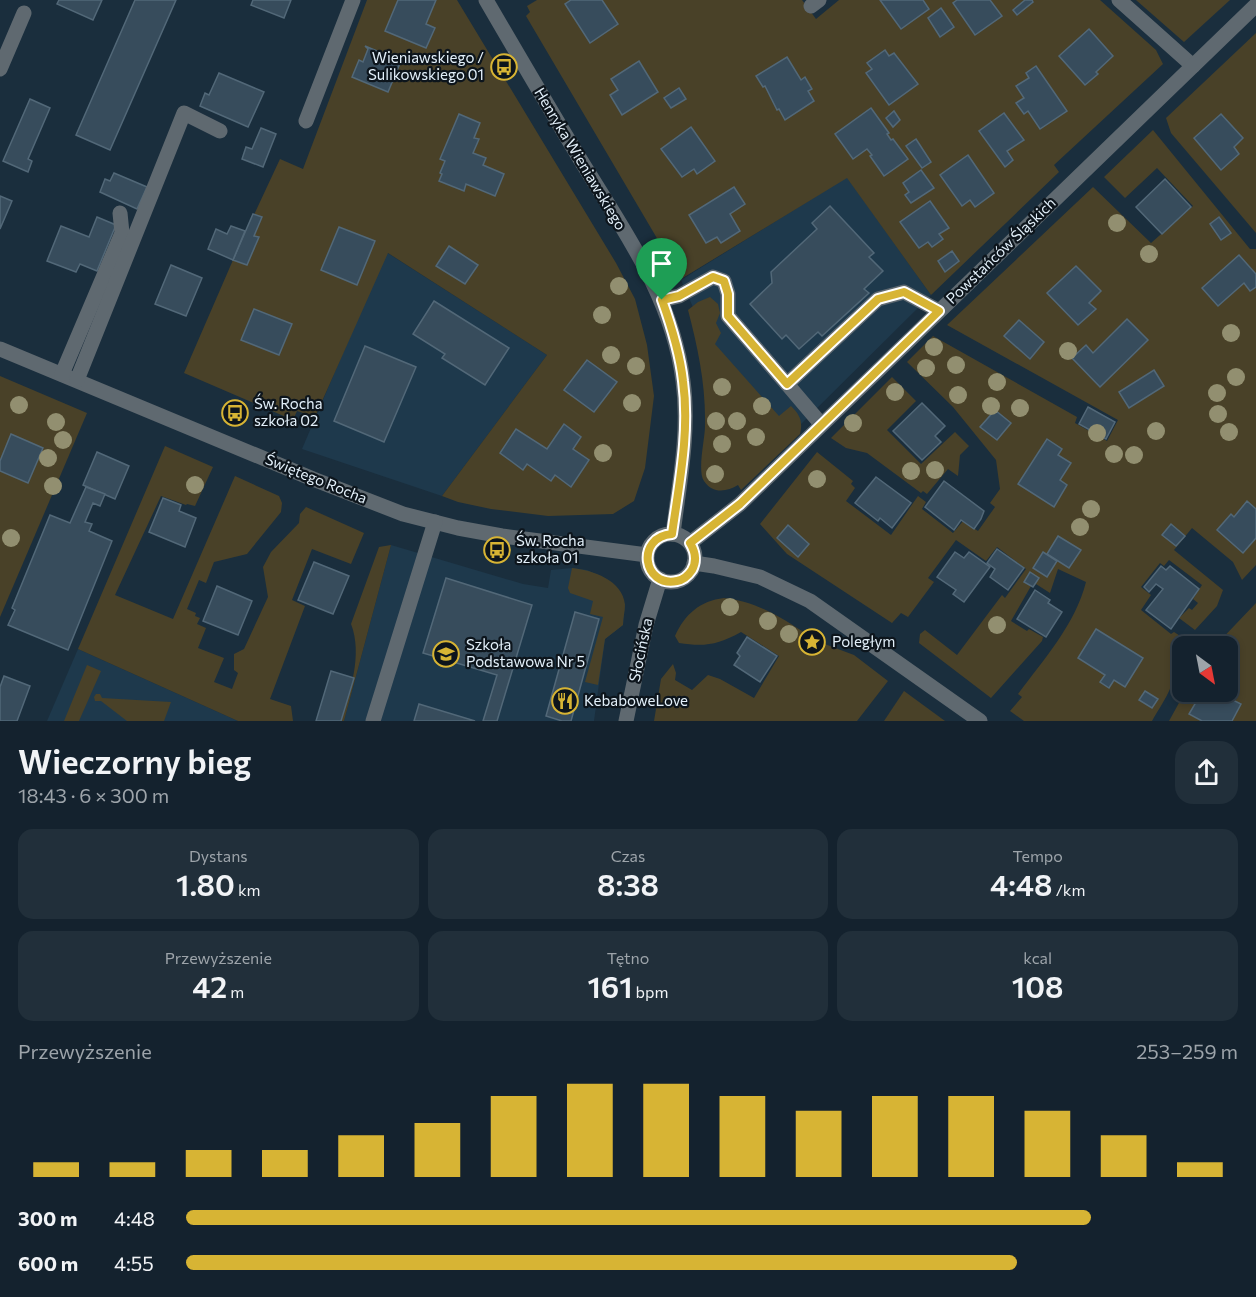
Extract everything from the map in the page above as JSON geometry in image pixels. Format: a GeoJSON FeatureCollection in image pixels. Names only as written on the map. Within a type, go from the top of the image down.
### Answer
{"type":"FeatureCollection","features":[{"type":"Feature","properties":{"kind":"street"},"geometry":{"type":"LineString","coordinates":[[306,122],[353,0]]}},
{"type":"Feature","properties":{"kind":"street","name":"Henryka Wieniawskiego"},"geometry":{"type":"LineString","coordinates":[[486,0],[642,262],[662,300],[675,341],[684,396],[685,423],[681,476],[672,534]]}},
{"type":"Feature","properties":{"kind":"street"},"geometry":{"type":"LineString","coordinates":[[1119,0],[1193,66]]}},
{"type":"Feature","properties":{"kind":"street","name":"Powstańców Śląskich"},"geometry":{"type":"LineString","coordinates":[[690,543],[740,504],[1256,5]]}},
{"type":"Feature","properties":{"kind":"street"},"geometry":{"type":"LineString","coordinates":[[0,69],[24,13]]}},
{"type":"Feature","properties":{"kind":"street"},"geometry":{"type":"LineString","coordinates":[[77,380],[184,113],[220,131]]}},
{"type":"Feature","properties":{"kind":"street"},"geometry":{"type":"LineString","coordinates":[[63,374],[122,233],[120,213]]}},
{"type":"Feature","properties":{"kind":"street"},"geometry":{"type":"LineString","coordinates":[[662,300],[679,296],[713,277],[724,281],[728,294],[728,316],[821,424]]}},
{"type":"Feature","properties":{"kind":"street"},"geometry":{"type":"LineString","coordinates":[[787,384],[878,299],[904,292],[939,311]]}},
{"type":"Feature","properties":{"kind":"street","name":"Świętego Rocha"},"geometry":{"type":"LineString","coordinates":[[0,349],[403,514],[502,536],[647,555]]}},
{"type":"Feature","properties":{"kind":"street"},"geometry":{"type":"LineString","coordinates":[[373,721],[435,522]]}},
{"type":"Feature","properties":{"kind":"street"},"geometry":{"type":"LineString","coordinates":[[672,534],[685,538],[690,543],[695,553],[694,563],[692,570],[681,580],[674,582],[660,579],[650,569],[647,555],[656,540],[672,534]]}},
{"type":"Feature","properties":{"kind":"street"},"geometry":{"type":"LineString","coordinates":[[694,563],[760,577],[810,601],[980,721]]}},
{"type":"Feature","properties":{"kind":"street","name":"Słocińska"},"geometry":{"type":"LineString","coordinates":[[626,721],[646,625],[660,579]]}},
{"type":"Feature","properties":{"kind":"shaded area"},"geometry":{"type":"Polygon","coordinates":[[[367,0],[457,0],[616,263],[635,299],[647,345],[654,396],[645,468],[634,501],[613,514],[548,516],[491,509],[442,496],[547,355],[388,253],[315,417],[297,411],[293,420],[184,373],[280,159],[303,169],[367,0]]]}},
{"type":"Feature","properties":{"kind":"shaded area"},"geometry":{"type":"Polygon","coordinates":[[[537,0],[802,0],[816,19],[839,0],[1100,0],[1156,50],[1163,64],[1054,165],[1059,172],[931,295],[847,178],[681,279],[526,16],[530,12],[527,6],[537,0]]]}},
{"type":"Feature","properties":{"kind":"shaded area"},"geometry":{"type":"Polygon","coordinates":[[[1136,0],[1230,0],[1184,42],[1136,0]]]}},
{"type":"Feature","properties":{"kind":"shaded area"},"geometry":{"type":"Polygon","coordinates":[[[1256,33],[1256,233],[1171,133],[1166,118],[1256,33]]]}},
{"type":"Feature","properties":{"kind":"shaded area"},"geometry":{"type":"Polygon","coordinates":[[[1153,130],[1250,249],[1256,249],[1256,565],[1242,580],[1233,562],[1192,528],[1174,550],[1223,590],[1217,606],[1195,630],[1179,618],[1198,603],[1193,599],[1202,585],[1169,560],[1164,566],[1160,563],[1141,587],[1151,595],[1141,610],[1171,634],[1174,632],[1180,636],[1172,636],[1172,684],[1152,721],[1024,721],[1010,711],[1022,697],[1018,694],[1067,627],[1086,582],[1058,569],[1050,593],[1036,584],[1031,586],[1011,621],[1043,637],[1042,641],[991,698],[919,643],[920,634],[925,630],[957,655],[1002,595],[1005,598],[1026,569],[997,547],[986,561],[956,540],[928,578],[934,582],[908,617],[901,613],[892,623],[787,554],[760,524],[817,452],[853,481],[851,484],[855,488],[846,501],[891,535],[918,496],[926,502],[922,509],[953,533],[963,521],[978,531],[995,507],[990,503],[1000,489],[996,460],[953,407],[907,362],[933,336],[1077,417],[1075,423],[1107,441],[1118,420],[947,325],[1093,187],[1151,243],[1193,206],[1157,168],[1125,198],[1104,177],[1153,130]]]}},
{"type":"Feature","properties":{"kind":"shaded area"},"geometry":{"type":"Polygon","coordinates":[[[847,177],[931,295],[799,426],[736,482],[724,487],[718,486],[709,459],[704,368],[696,314],[681,280],[847,177]]]}},
{"type":"Feature","properties":{"kind":"shaded area"},"geometry":{"type":"Polygon","coordinates":[[[386,252],[547,355],[442,496],[302,449],[386,252]]]}},
{"type":"Feature","properties":{"kind":"shaded area"},"geometry":{"type":"Polygon","coordinates":[[[710,297],[718,304],[720,313],[716,323],[721,333],[715,344],[779,416],[791,406],[799,415],[801,422],[800,434],[741,490],[738,485],[725,490],[711,488],[704,481],[701,470],[705,426],[703,382],[688,310],[698,302],[710,297]]]}},
{"type":"Feature","properties":{"kind":"shaded area"},"geometry":{"type":"Polygon","coordinates":[[[0,376],[87,413],[0,617],[0,376]]]}},
{"type":"Feature","properties":{"kind":"shaded area"},"geometry":{"type":"Polygon","coordinates":[[[892,377],[916,401],[887,430],[921,464],[955,432],[969,446],[960,455],[958,476],[948,469],[927,494],[923,491],[921,493],[867,453],[846,448],[831,438],[892,377]]]}},
{"type":"Feature","properties":{"kind":"shaded area"},"geometry":{"type":"Polygon","coordinates":[[[165,446],[213,467],[195,506],[161,496],[115,595],[173,619],[235,476],[279,496],[282,503],[281,512],[247,554],[214,562],[206,583],[199,580],[187,609],[196,613],[195,616],[200,618],[197,624],[206,628],[198,648],[224,658],[214,682],[232,689],[238,673],[234,670],[234,654],[244,649],[268,597],[263,567],[271,552],[299,523],[300,514],[306,507],[364,533],[351,564],[312,549],[292,600],[305,606],[270,699],[291,706],[293,721],[238,721],[78,649],[165,446]]]}},
{"type":"Feature","properties":{"kind":"shaded area","name":"Szkoła Podstawowa Nr 5"},"geometry":{"type":"Polygon","coordinates":[[[391,545],[523,584],[548,588],[551,570],[572,568],[587,570],[607,579],[617,588],[625,604],[623,625],[605,639],[594,721],[344,721],[391,545]]]}},
{"type":"Feature","properties":{"kind":"shaded area"},"geometry":{"type":"Polygon","coordinates":[[[391,545],[344,721],[341,721],[354,673],[356,648],[351,624],[379,547],[391,545]]]}},
{"type":"Feature","properties":{"kind":"shaded area"},"geometry":{"type":"Polygon","coordinates":[[[572,568],[597,574],[613,583],[623,596],[625,605],[623,625],[605,639],[598,685],[585,682],[603,617],[590,614],[593,601],[570,593],[568,588],[572,568]]]}},
{"type":"Feature","properties":{"kind":"shaded area"},"geometry":{"type":"Polygon","coordinates":[[[724,598],[768,611],[808,635],[803,646],[814,652],[822,643],[854,655],[888,681],[857,721],[654,721],[661,679],[673,664],[676,673],[675,680],[692,690],[708,675],[754,698],[779,656],[741,632],[711,644],[679,643],[675,636],[694,610],[708,602],[724,598]]]}},
{"type":"Feature","properties":{"kind":"shaded area"},"geometry":{"type":"Polygon","coordinates":[[[1256,603],[1256,721],[1169,721],[1179,702],[1238,702],[1238,636],[1225,636],[1256,603]]]}},
{"type":"Feature","properties":{"kind":"shaded area"},"geometry":{"type":"Polygon","coordinates":[[[78,649],[238,721],[47,721],[78,649]]]}},
{"type":"Feature","properties":{"kind":"shaded area"},"geometry":{"type":"Polygon","coordinates":[[[87,665],[101,671],[79,721],[64,721],[87,665]]]}},
{"type":"Feature","properties":{"kind":"shaded area"},"geometry":{"type":"Polygon","coordinates":[[[904,691],[945,721],[884,721],[904,691]]]}},
{"type":"Feature","properties":{"kind":"shaded area"},"geometry":{"type":"Polygon","coordinates":[[[96,694],[100,694],[102,698],[171,702],[164,721],[127,721],[101,701],[95,701],[96,694]]]}},
{"type":"Feature","properties":{"kind":"building"},"geometry":{"type":"Polygon","coordinates":[[[59,0],[102,0],[93,20],[57,4],[59,0]]]}},
{"type":"Feature","properties":{"kind":"building"},"geometry":{"type":"Polygon","coordinates":[[[135,0],[176,0],[110,150],[76,135],[135,0]]]}},
{"type":"Feature","properties":{"kind":"building"},"geometry":{"type":"Polygon","coordinates":[[[253,0],[291,0],[284,18],[251,5],[253,0]]]}},
{"type":"Feature","properties":{"kind":"building"},"geometry":{"type":"Polygon","coordinates":[[[398,0],[436,0],[426,24],[435,28],[426,48],[385,31],[398,0]]]}},
{"type":"Feature","properties":{"kind":"building"},"geometry":{"type":"Polygon","coordinates":[[[571,0],[602,0],[618,24],[590,43],[565,4],[571,0]]]}},
{"type":"Feature","properties":{"kind":"building"},"geometry":{"type":"Polygon","coordinates":[[[880,0],[923,0],[929,9],[901,29],[880,0]]]}},
{"type":"Feature","properties":{"kind":"building"},"geometry":{"type":"Polygon","coordinates":[[[957,0],[990,0],[1002,16],[975,35],[953,3],[957,0]]]}},
{"type":"Feature","properties":{"kind":"building"},"geometry":{"type":"Polygon","coordinates":[[[1025,0],[1033,2],[1017,15],[1013,10],[1025,0]]]}},
{"type":"Feature","properties":{"kind":"building"},"geometry":{"type":"Polygon","coordinates":[[[941,8],[954,27],[940,37],[928,18],[941,8]]]}},
{"type":"Feature","properties":{"kind":"building"},"geometry":{"type":"Polygon","coordinates":[[[1089,29],[1113,56],[1085,85],[1059,56],[1089,29]]]}},
{"type":"Feature","properties":{"kind":"building"},"geometry":{"type":"Polygon","coordinates":[[[365,46],[401,61],[388,92],[352,77],[359,60],[363,62],[368,49],[365,46]]]}},
{"type":"Feature","properties":{"kind":"building"},"geometry":{"type":"Polygon","coordinates":[[[885,50],[889,56],[894,53],[918,84],[889,105],[866,73],[872,69],[867,63],[885,50]]]}},
{"type":"Feature","properties":{"kind":"building"},"geometry":{"type":"Polygon","coordinates":[[[787,57],[801,80],[805,77],[812,89],[808,91],[814,101],[785,120],[779,109],[777,110],[765,86],[763,87],[756,76],[787,57]]]}},
{"type":"Feature","properties":{"kind":"building"},"geometry":{"type":"Polygon","coordinates":[[[639,61],[658,92],[622,115],[610,95],[618,90],[611,79],[639,61]]]}},
{"type":"Feature","properties":{"kind":"building"},"geometry":{"type":"Polygon","coordinates":[[[1036,66],[1067,111],[1040,129],[1028,111],[1024,114],[1016,103],[1024,98],[1016,86],[1029,78],[1026,73],[1036,66]]]}},
{"type":"Feature","properties":{"kind":"building"},"geometry":{"type":"Polygon","coordinates":[[[219,73],[264,92],[248,127],[200,106],[205,93],[209,95],[219,73]]]}},
{"type":"Feature","properties":{"kind":"building"},"geometry":{"type":"Polygon","coordinates":[[[679,88],[686,99],[671,108],[664,98],[679,88]]]}},
{"type":"Feature","properties":{"kind":"building"},"geometry":{"type":"Polygon","coordinates":[[[30,99],[50,108],[28,159],[32,161],[28,172],[3,161],[30,99]]]}},
{"type":"Feature","properties":{"kind":"building"},"geometry":{"type":"Polygon","coordinates":[[[871,108],[889,133],[887,134],[891,140],[893,139],[908,159],[884,176],[867,149],[853,159],[835,134],[871,108]]]}},
{"type":"Feature","properties":{"kind":"building"},"geometry":{"type":"Polygon","coordinates":[[[894,111],[900,120],[893,127],[886,118],[894,111]]]}},
{"type":"Feature","properties":{"kind":"building"},"geometry":{"type":"Polygon","coordinates":[[[1004,113],[1024,140],[1007,151],[1013,160],[1005,167],[979,131],[1004,113]]]}},
{"type":"Feature","properties":{"kind":"building"},"geometry":{"type":"Polygon","coordinates":[[[459,114],[480,123],[474,138],[479,139],[473,153],[486,158],[483,165],[504,174],[495,196],[466,184],[464,191],[439,181],[445,161],[440,159],[459,114]]]}},
{"type":"Feature","properties":{"kind":"building"},"geometry":{"type":"Polygon","coordinates":[[[1221,114],[1243,138],[1234,147],[1239,154],[1221,170],[1194,138],[1221,114]]]}},
{"type":"Feature","properties":{"kind":"building"},"geometry":{"type":"Polygon","coordinates":[[[691,127],[715,161],[697,174],[694,169],[682,177],[661,149],[691,127]]]}},
{"type":"Feature","properties":{"kind":"building"},"geometry":{"type":"Polygon","coordinates":[[[261,128],[276,134],[263,167],[242,159],[246,147],[252,149],[261,128]]]}},
{"type":"Feature","properties":{"kind":"building"},"geometry":{"type":"Polygon","coordinates":[[[916,139],[931,162],[922,168],[906,146],[916,139]]]}},
{"type":"Feature","properties":{"kind":"building"},"geometry":{"type":"Polygon","coordinates":[[[968,155],[994,193],[975,207],[970,200],[962,206],[940,175],[968,155]]]}},
{"type":"Feature","properties":{"kind":"building"},"geometry":{"type":"Polygon","coordinates":[[[921,170],[934,188],[911,203],[905,195],[909,192],[903,183],[921,170]]]}},
{"type":"Feature","properties":{"kind":"building"},"geometry":{"type":"Polygon","coordinates":[[[114,173],[147,187],[137,209],[100,192],[105,179],[110,181],[114,173]]]}},
{"type":"Feature","properties":{"kind":"building"},"geometry":{"type":"Polygon","coordinates":[[[1165,179],[1191,207],[1162,234],[1136,207],[1165,179]]]}},
{"type":"Feature","properties":{"kind":"building"},"geometry":{"type":"Polygon","coordinates":[[[734,187],[745,204],[730,214],[740,231],[721,243],[717,237],[706,243],[689,215],[734,187]]]}},
{"type":"Feature","properties":{"kind":"building"},"geometry":{"type":"Polygon","coordinates":[[[0,196],[12,201],[0,229],[0,196]]]}},
{"type":"Feature","properties":{"kind":"building"},"geometry":{"type":"Polygon","coordinates":[[[930,201],[949,228],[939,234],[943,239],[932,247],[928,242],[919,248],[900,222],[930,201]]]}},
{"type":"Feature","properties":{"kind":"building"},"geometry":{"type":"Polygon","coordinates":[[[830,206],[874,253],[869,257],[883,271],[864,289],[869,293],[822,336],[818,332],[799,349],[786,335],[782,339],[750,304],[772,283],[771,272],[817,229],[812,223],[830,206]]]}},
{"type":"Feature","properties":{"kind":"building"},"geometry":{"type":"Polygon","coordinates":[[[253,214],[262,217],[254,236],[259,237],[247,265],[233,260],[253,214]]]}},
{"type":"Feature","properties":{"kind":"building"},"geometry":{"type":"Polygon","coordinates":[[[97,217],[116,225],[97,271],[80,264],[76,272],[47,261],[61,226],[89,237],[97,217]]]}},
{"type":"Feature","properties":{"kind":"building"},"geometry":{"type":"Polygon","coordinates":[[[1219,217],[1231,233],[1221,240],[1210,224],[1219,217]]]}},
{"type":"Feature","properties":{"kind":"building"},"geometry":{"type":"Polygon","coordinates":[[[231,226],[245,231],[233,260],[208,249],[216,229],[227,234],[231,226]]]}},
{"type":"Feature","properties":{"kind":"building"},"geometry":{"type":"Polygon","coordinates":[[[339,227],[375,241],[357,285],[321,270],[339,227]]]}},
{"type":"Feature","properties":{"kind":"building"},"geometry":{"type":"Polygon","coordinates":[[[449,246],[478,265],[465,284],[436,266],[449,246]]]}},
{"type":"Feature","properties":{"kind":"building"},"geometry":{"type":"Polygon","coordinates":[[[952,251],[959,261],[945,272],[938,261],[952,251]]]}},
{"type":"Feature","properties":{"kind":"building"},"geometry":{"type":"Polygon","coordinates":[[[1239,255],[1256,274],[1256,287],[1250,291],[1244,283],[1218,306],[1202,288],[1239,255]]]}},
{"type":"Feature","properties":{"kind":"building"},"geometry":{"type":"Polygon","coordinates":[[[171,265],[202,278],[186,316],[155,304],[171,265]]]}},
{"type":"Feature","properties":{"kind":"building"},"geometry":{"type":"Polygon","coordinates":[[[1076,266],[1101,291],[1089,303],[1096,309],[1078,325],[1047,293],[1076,266]]]}},
{"type":"Feature","properties":{"kind":"building"},"geometry":{"type":"Polygon","coordinates":[[[434,301],[509,348],[485,385],[442,358],[445,354],[413,334],[434,301]]]}},
{"type":"Feature","properties":{"kind":"building"},"geometry":{"type":"Polygon","coordinates":[[[254,309],[292,324],[279,355],[241,340],[254,309]]]}},
{"type":"Feature","properties":{"kind":"building"},"geometry":{"type":"Polygon","coordinates":[[[1127,319],[1148,340],[1100,387],[1072,358],[1086,345],[1093,353],[1127,319]]]}},
{"type":"Feature","properties":{"kind":"building"},"geometry":{"type":"Polygon","coordinates":[[[1019,320],[1044,342],[1030,359],[1004,336],[1019,320]]]}},
{"type":"Feature","properties":{"kind":"building"},"geometry":{"type":"Polygon","coordinates":[[[365,346],[416,367],[384,442],[334,421],[365,346]]]}},
{"type":"Feature","properties":{"kind":"building"},"geometry":{"type":"Polygon","coordinates":[[[587,360],[617,382],[594,412],[564,390],[587,360]]]}},
{"type":"Feature","properties":{"kind":"building"},"geometry":{"type":"Polygon","coordinates":[[[1154,370],[1164,386],[1129,408],[1119,392],[1154,370]]]}},
{"type":"Feature","properties":{"kind":"building"},"geometry":{"type":"Polygon","coordinates":[[[922,403],[945,426],[935,436],[941,442],[922,460],[893,431],[922,403]]]}},
{"type":"Feature","properties":{"kind":"building"},"geometry":{"type":"Polygon","coordinates":[[[1088,407],[1115,422],[1106,439],[1079,424],[1088,407]]]}},
{"type":"Feature","properties":{"kind":"building"},"geometry":{"type":"Polygon","coordinates":[[[995,410],[1011,423],[997,440],[980,427],[995,410]]]}},
{"type":"Feature","properties":{"kind":"building"},"geometry":{"type":"Polygon","coordinates":[[[564,424],[581,437],[573,449],[589,460],[571,487],[555,475],[551,481],[527,464],[523,470],[500,453],[516,429],[547,449],[564,424]]]}},
{"type":"Feature","properties":{"kind":"building"},"geometry":{"type":"Polygon","coordinates":[[[11,434],[43,448],[28,483],[0,471],[0,461],[11,434]]]}},
{"type":"Feature","properties":{"kind":"building"},"geometry":{"type":"Polygon","coordinates":[[[1047,439],[1062,449],[1058,455],[1071,463],[1060,480],[1067,485],[1054,507],[1018,484],[1047,439]]]}},
{"type":"Feature","properties":{"kind":"building"},"geometry":{"type":"Polygon","coordinates":[[[97,452],[129,466],[115,499],[83,485],[97,452]]]}},
{"type":"Feature","properties":{"kind":"building"},"geometry":{"type":"Polygon","coordinates":[[[876,477],[911,503],[892,528],[880,518],[878,521],[855,503],[876,477]]]}},
{"type":"Feature","properties":{"kind":"building"},"geometry":{"type":"Polygon","coordinates":[[[944,481],[984,511],[974,529],[961,520],[954,530],[925,507],[944,481]]]}},
{"type":"Feature","properties":{"kind":"building"},"geometry":{"type":"Polygon","coordinates":[[[86,487],[105,494],[100,506],[93,503],[85,522],[92,524],[89,531],[112,541],[68,650],[8,625],[15,610],[12,608],[50,515],[70,523],[86,487]]]}},
{"type":"Feature","properties":{"kind":"building"},"geometry":{"type":"Polygon","coordinates":[[[163,498],[181,505],[179,511],[196,518],[185,547],[149,532],[163,498]]]}},
{"type":"Feature","properties":{"kind":"building"},"geometry":{"type":"Polygon","coordinates":[[[1247,501],[1256,509],[1256,538],[1243,553],[1217,530],[1231,514],[1234,517],[1247,501]]]}},
{"type":"Feature","properties":{"kind":"building"},"geometry":{"type":"Polygon","coordinates":[[[1171,524],[1185,536],[1176,546],[1162,535],[1171,524]]]}},
{"type":"Feature","properties":{"kind":"building"},"geometry":{"type":"Polygon","coordinates":[[[788,525],[809,544],[798,557],[777,538],[788,525]]]}},
{"type":"Feature","properties":{"kind":"building"},"geometry":{"type":"Polygon","coordinates":[[[1058,536],[1081,550],[1069,568],[1047,554],[1058,536]]]}},
{"type":"Feature","properties":{"kind":"building"},"geometry":{"type":"Polygon","coordinates":[[[997,549],[1024,568],[1008,590],[990,577],[995,569],[987,563],[997,549]]]}},
{"type":"Feature","properties":{"kind":"building"},"geometry":{"type":"Polygon","coordinates":[[[955,552],[964,558],[969,552],[990,567],[964,602],[953,594],[956,590],[937,577],[955,552]]]}},
{"type":"Feature","properties":{"kind":"building"},"geometry":{"type":"Polygon","coordinates":[[[1043,552],[1057,561],[1047,577],[1033,568],[1043,552]]]}},
{"type":"Feature","properties":{"kind":"building"},"geometry":{"type":"Polygon","coordinates":[[[314,562],[349,576],[333,614],[298,600],[314,562]]]}},
{"type":"Feature","properties":{"kind":"building"},"geometry":{"type":"Polygon","coordinates":[[[1161,566],[1166,570],[1170,566],[1199,589],[1171,629],[1146,610],[1163,589],[1156,584],[1149,592],[1144,587],[1161,566]]]}},
{"type":"Feature","properties":{"kind":"building"},"geometry":{"type":"Polygon","coordinates":[[[1030,572],[1039,578],[1033,587],[1024,582],[1030,572]]]}},
{"type":"Feature","properties":{"kind":"building"},"geometry":{"type":"Polygon","coordinates":[[[446,578],[532,605],[497,721],[483,721],[497,675],[423,653],[446,578]]]}},
{"type":"Feature","properties":{"kind":"building"},"geometry":{"type":"Polygon","coordinates":[[[217,586],[252,601],[238,635],[203,621],[217,586]]]}},
{"type":"Feature","properties":{"kind":"building"},"geometry":{"type":"Polygon","coordinates":[[[1035,590],[1050,600],[1048,603],[1062,612],[1046,637],[1017,619],[1035,590]]]}},
{"type":"Feature","properties":{"kind":"building"},"geometry":{"type":"Polygon","coordinates":[[[575,612],[599,619],[571,721],[562,721],[546,716],[575,612]]]}},
{"type":"Feature","properties":{"kind":"building"},"geometry":{"type":"Polygon","coordinates":[[[1096,629],[1143,658],[1125,687],[1114,680],[1109,688],[1100,682],[1105,675],[1078,658],[1096,629]]]}},
{"type":"Feature","properties":{"kind":"building"},"geometry":{"type":"Polygon","coordinates":[[[747,637],[777,656],[760,682],[734,665],[740,656],[737,653],[747,637]]]}},
{"type":"Feature","properties":{"kind":"building"},"geometry":{"type":"Polygon","coordinates":[[[331,671],[354,678],[341,721],[316,721],[331,671]]]}},
{"type":"Feature","properties":{"kind":"building"},"geometry":{"type":"Polygon","coordinates":[[[4,676],[30,686],[17,721],[0,721],[0,687],[4,676]]]}},
{"type":"Feature","properties":{"kind":"building"},"geometry":{"type":"Polygon","coordinates":[[[1145,691],[1158,699],[1152,708],[1139,700],[1145,691]]]}},
{"type":"Feature","properties":{"kind":"building"},"geometry":{"type":"Polygon","coordinates":[[[1196,702],[1237,702],[1241,704],[1232,721],[1202,721],[1189,714],[1196,702]]]}},
{"type":"Feature","properties":{"kind":"building"},"geometry":{"type":"Polygon","coordinates":[[[419,704],[475,721],[414,721],[419,704]]]}},
{"type":"Feature","properties":{"kind":"place","name":"Wieniawskiego / Sulikowskiego 01"},"geometry":{"type":"Point","coordinates":[504,67]}},
{"type":"Feature","properties":{"kind":"place","name":"Św. Rocha szkoła 02"},"geometry":{"type":"Point","coordinates":[235,413]}},
{"type":"Feature","properties":{"kind":"place","name":"Św. Rocha szkoła 01"},"geometry":{"type":"Point","coordinates":[497,550]}},
{"type":"Feature","properties":{"kind":"place","name":"Poległym"},"geometry":{"type":"Point","coordinates":[812,642]}},
{"type":"Feature","properties":{"kind":"place","name":"Szkoła Podstawowa Nr 5"},"geometry":{"type":"Point","coordinates":[446,654]}},
{"type":"Feature","properties":{"kind":"place","name":"KebaboweLove"},"geometry":{"type":"Point","coordinates":[565,701]}},
{"type":"Feature","properties":{"kind":"route"},"geometry":{"type":"LineString","coordinates":[[713,277],[724,281],[728,294],[728,316],[787,384],[878,299],[904,292],[939,311],[740,504],[690,543],[695,553],[692,570],[681,580],[674,582],[667,582],[654,575],[647,555],[656,540],[672,534],[681,476],[685,423],[683,380],[675,341],[662,300],[679,296],[713,277]]}}]}
